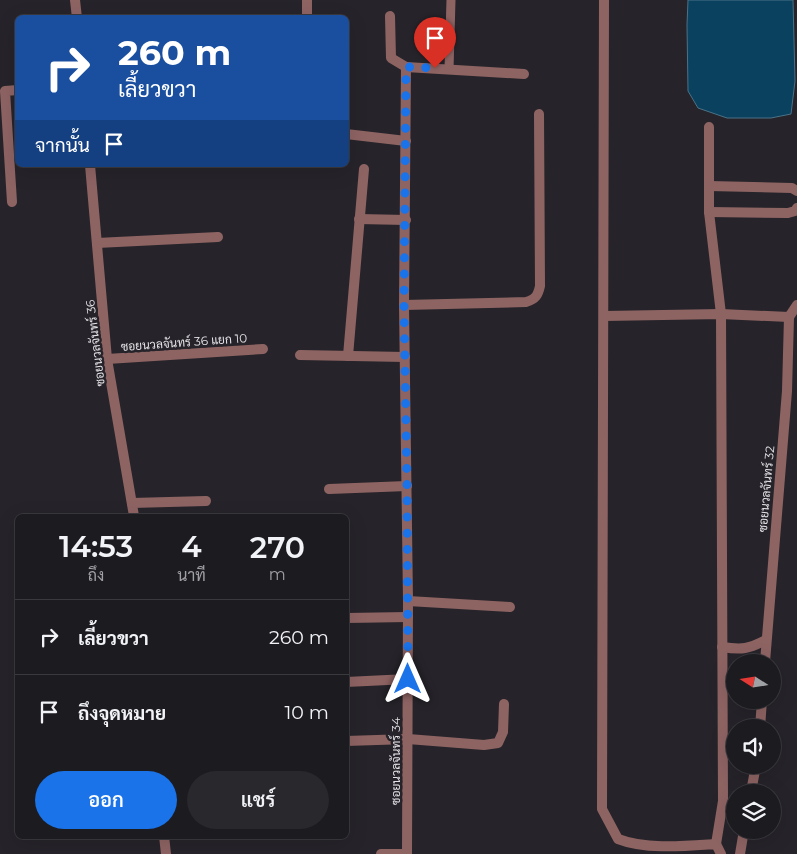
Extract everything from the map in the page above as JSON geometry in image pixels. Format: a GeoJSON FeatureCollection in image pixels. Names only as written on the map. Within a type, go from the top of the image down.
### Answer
{"type":"FeatureCollection","features":[{"type":"Feature","properties":{"kind":"street"},"geometry":{"type":"LineString","coordinates":[[75,0],[77,15]]}},
{"type":"Feature","properties":{"kind":"street"},"geometry":{"type":"LineString","coordinates":[[307,0],[307,15]]}},
{"type":"Feature","properties":{"kind":"street"},"geometry":{"type":"LineString","coordinates":[[604,0],[602,809],[618,839],[625,842],[718,849],[723,801],[720,314],[709,212],[709,127]]}},
{"type":"Feature","properties":{"kind":"street"},"geometry":{"type":"LineString","coordinates":[[390,16],[391,58],[406,67],[524,74]]}},
{"type":"Feature","properties":{"kind":"street","name":"ซอยนวลจันทร์ 34"},"geometry":{"type":"LineString","coordinates":[[406,67],[404,305],[408,601],[407,854]]}},
{"type":"Feature","properties":{"kind":"street"},"geometry":{"type":"LineString","coordinates":[[3,91],[12,202]]}},
{"type":"Feature","properties":{"kind":"street"},"geometry":{"type":"LineString","coordinates":[[404,305],[526,302],[538,295],[540,286],[539,114]]}},
{"type":"Feature","properties":{"kind":"street"},"geometry":{"type":"LineString","coordinates":[[349,134],[406,141]]}},
{"type":"Feature","properties":{"kind":"street","name":"ซอยนวลจันทร์ 36"},"geometry":{"type":"LineString","coordinates":[[90,167],[107,359],[134,514]]}},
{"type":"Feature","properties":{"kind":"street"},"geometry":{"type":"LineString","coordinates":[[348,356],[364,169]]}},
{"type":"Feature","properties":{"kind":"street"},"geometry":{"type":"LineString","coordinates":[[709,186],[792,188],[797,191]]}},
{"type":"Feature","properties":{"kind":"street"},"geometry":{"type":"LineString","coordinates":[[709,212],[788,213],[795,211],[797,208]]}},
{"type":"Feature","properties":{"kind":"street"},"geometry":{"type":"LineString","coordinates":[[359,219],[406,220]]}},
{"type":"Feature","properties":{"kind":"street"},"geometry":{"type":"LineString","coordinates":[[97,243],[218,237]]}},
{"type":"Feature","properties":{"kind":"street"},"geometry":{"type":"LineString","coordinates":[[604,316],[720,314],[789,317],[797,305]]}},
{"type":"Feature","properties":{"kind":"street","name":"ซอยนวลจันทร์ 32"},"geometry":{"type":"LineString","coordinates":[[765,654],[787,391],[789,317]]}},
{"type":"Feature","properties":{"kind":"street","name":"ซอยนวลจันทร์ 36 แยก 10"},"geometry":{"type":"LineString","coordinates":[[107,359],[263,349]]}},
{"type":"Feature","properties":{"kind":"street"},"geometry":{"type":"LineString","coordinates":[[300,355],[405,357]]}},
{"type":"Feature","properties":{"kind":"street"},"geometry":{"type":"LineString","coordinates":[[329,488],[407,486]]}},
{"type":"Feature","properties":{"kind":"street"},"geometry":{"type":"LineString","coordinates":[[132,503],[206,501]]}},
{"type":"Feature","properties":{"kind":"street"},"geometry":{"type":"LineString","coordinates":[[408,601],[510,607]]}},
{"type":"Feature","properties":{"kind":"street"},"geometry":{"type":"LineString","coordinates":[[349,618],[408,617]]}},
{"type":"Feature","properties":{"kind":"street"},"geometry":{"type":"LineString","coordinates":[[722,647],[749,648],[766,640]]}},
{"type":"Feature","properties":{"kind":"street"},"geometry":{"type":"LineString","coordinates":[[349,682],[408,679]]}},
{"type":"Feature","properties":{"kind":"street"},"geometry":{"type":"LineString","coordinates":[[349,742],[408,738],[484,745],[498,743],[503,732],[504,704]]}},
{"type":"Feature","properties":{"kind":"street"},"geometry":{"type":"LineString","coordinates":[[164,839],[166,854]]}},
{"type":"Feature","properties":{"kind":"street"},"geometry":{"type":"LineString","coordinates":[[740,854],[742,839]]}},
{"type":"Feature","properties":{"kind":"street"},"geometry":{"type":"LineString","coordinates":[[381,854],[407,854]]}},
{"type":"Feature","properties":{"kind":"lane"},"geometry":{"type":"LineString","coordinates":[[449,69],[451,0]]}},
{"type":"Feature","properties":{"kind":"water"},"geometry":{"type":"Polygon","coordinates":[[[688,0],[793,0],[795,81],[791,114],[771,118],[727,118],[698,108],[688,91],[688,0]]]}},
{"type":"Feature","properties":{"kind":"route"},"geometry":{"type":"LineString","coordinates":[[408,679],[404,305],[406,67],[435,68]]}}]}
